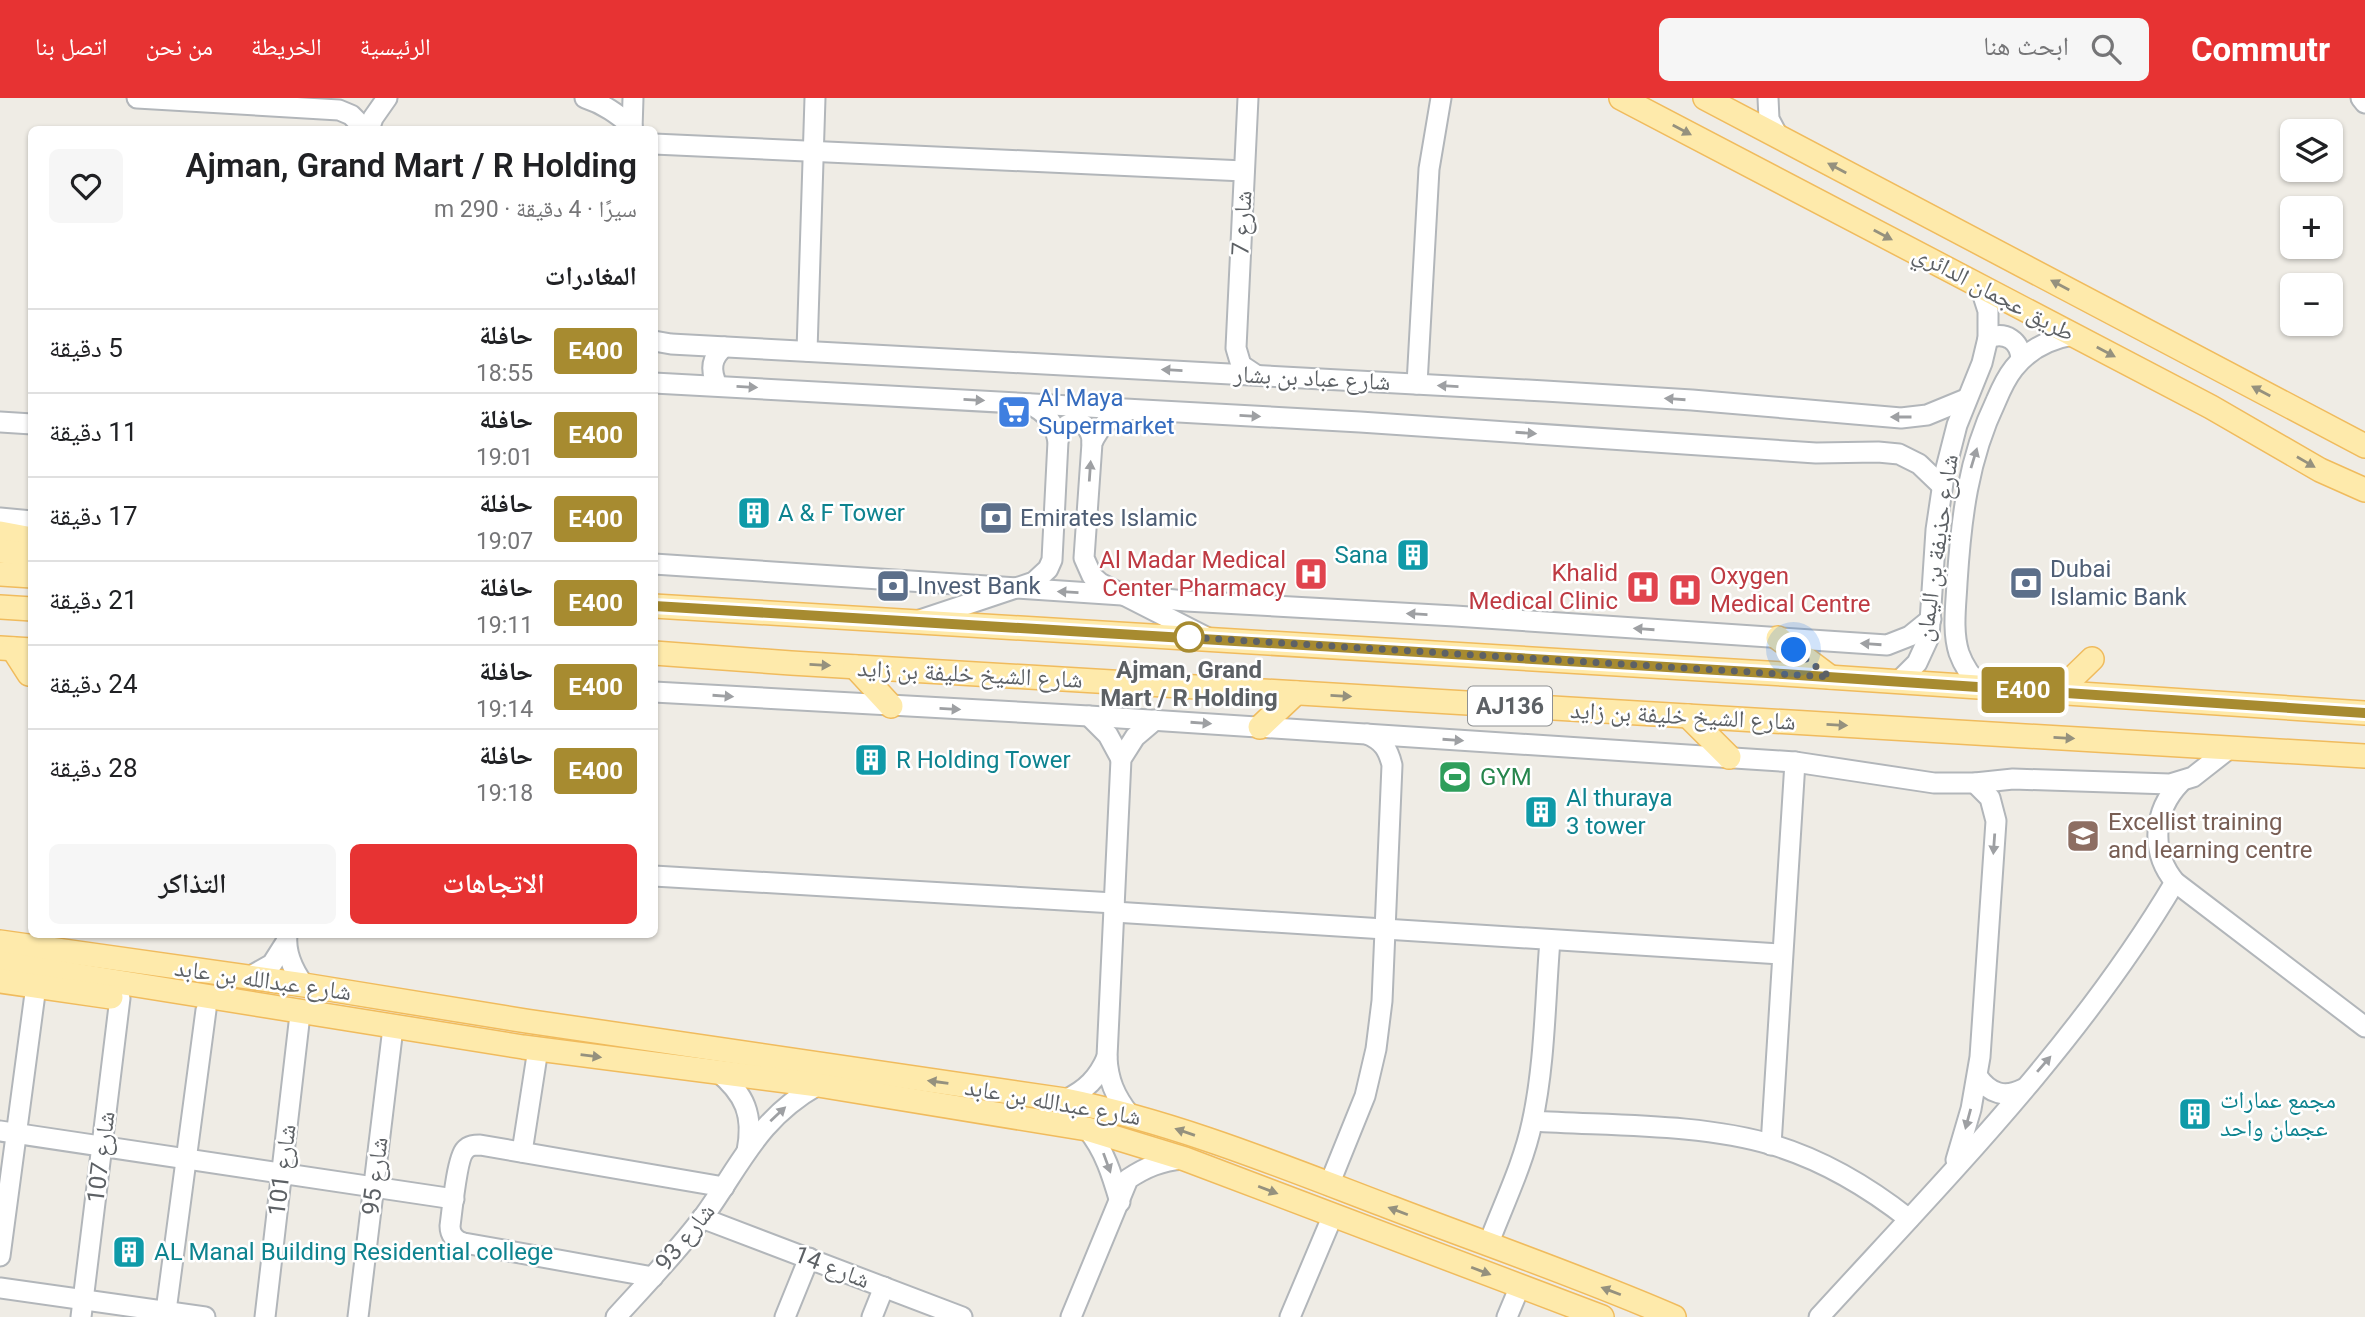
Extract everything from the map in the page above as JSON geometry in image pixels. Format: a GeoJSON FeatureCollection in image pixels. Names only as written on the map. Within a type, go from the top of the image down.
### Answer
{"type":"FeatureCollection","features":[{"type":"Feature","properties":{"kind":"main road","name":"طريق عجمان الدائري"},"geometry":{"type":"LineString","coordinates":[[1621,98],[2211,407],[2320,470],[2365,490]]}},
{"type":"Feature","properties":{"kind":"main road","name":"طريق عجمان الدائري"},"geometry":{"type":"LineString","coordinates":[[1711,101],[2365,446]]}},
{"type":"Feature","properties":{"kind":"main road"},"geometry":{"type":"LineString","coordinates":[[0,533],[28,538]]}},
{"type":"Feature","properties":{"kind":"main road"},"geometry":{"type":"LineString","coordinates":[[0,540],[28,544]]}},
{"type":"Feature","properties":{"kind":"main road"},"geometry":{"type":"LineString","coordinates":[[0,551],[28,554]]}},
{"type":"Feature","properties":{"kind":"main road"},"geometry":{"type":"LineString","coordinates":[[0,574],[28,576]]}},
{"type":"Feature","properties":{"kind":"main road","name":"شارع الشيخ خليفة بن زايد"},"geometry":{"type":"LineString","coordinates":[[658,596],[684,607]]}},
{"type":"Feature","properties":{"kind":"main road","name":"شارع الشيخ خليفة بن زايد"},"geometry":{"type":"LineString","coordinates":[[658,606],[920,620],[2365,713]]}},
{"type":"Feature","properties":{"kind":"main road"},"geometry":{"type":"LineString","coordinates":[[0,607],[28,609]]}},
{"type":"Feature","properties":{"kind":"main road"},"geometry":{"type":"LineString","coordinates":[[1778,638],[1830,677]]}},
{"type":"Feature","properties":{"kind":"main road"},"geometry":{"type":"LineString","coordinates":[[15,649],[28,672]]}},
{"type":"Feature","properties":{"kind":"main road","name":"شارع الشيخ خليفة بن زايد"},"geometry":{"type":"LineString","coordinates":[[658,653],[2365,756]]}},
{"type":"Feature","properties":{"kind":"main road"},"geometry":{"type":"LineString","coordinates":[[2058,692],[2092,659]]}},
{"type":"Feature","properties":{"kind":"main road","name":"شارع الشيخ خليفة بن زايد"},"geometry":{"type":"LineString","coordinates":[[658,667],[791,663]]}},
{"type":"Feature","properties":{"kind":"main road"},"geometry":{"type":"LineString","coordinates":[[855,667],[891,706]]}},
{"type":"Feature","properties":{"kind":"main road"},"geometry":{"type":"LineString","coordinates":[[1260,727],[1296,693]]}},
{"type":"Feature","properties":{"kind":"main road"},"geometry":{"type":"LineString","coordinates":[[1688,716],[1729,757]]}},
{"type":"Feature","properties":{"kind":"main road","name":"شارع عبدالله بن عابد"},"geometry":{"type":"LineString","coordinates":[[0,942],[1065,1100],[1129,1114],[1329,1185],[1674,1317]]}},
{"type":"Feature","properties":{"kind":"main road","name":"شارع عبدالله بن عابد"},"geometry":{"type":"LineString","coordinates":[[0,952],[214,998],[299,1023],[438,1042],[531,1048]]}},
{"type":"Feature","properties":{"kind":"main road","name":"شارع عبدالله بن عابد"},"geometry":{"type":"LineString","coordinates":[[0,963],[531,1048],[818,1085],[1087,1129],[1153,1147],[1602,1317]]}},
{"type":"Feature","properties":{"kind":"main road","name":"شارع عبدالله بن عابد"},"geometry":{"type":"LineString","coordinates":[[0,981],[120,998],[214,998],[475,1022],[526,1021]]}},
{"type":"Feature","properties":{"kind":"street"},"geometry":{"type":"LineString","coordinates":[[137,98],[311,103],[351,115],[363,126]]}},
{"type":"Feature","properties":{"kind":"street"},"geometry":{"type":"LineString","coordinates":[[370,126],[387,98]]}},
{"type":"Feature","properties":{"kind":"street"},"geometry":{"type":"LineString","coordinates":[[586,98],[616,112],[630,126]]}},
{"type":"Feature","properties":{"kind":"street"},"geometry":{"type":"LineString","coordinates":[[632,126],[634,98]]}},
{"type":"Feature","properties":{"kind":"street"},"geometry":{"type":"LineString","coordinates":[[807,351],[815,98]]}},
{"type":"Feature","properties":{"kind":"street","name":"شارع 7"},"geometry":{"type":"LineString","coordinates":[[1236,348],[1248,98]]}},
{"type":"Feature","properties":{"kind":"street"},"geometry":{"type":"LineString","coordinates":[[1417,384],[1428,179],[1441,98]]}},
{"type":"Feature","properties":{"kind":"street"},"geometry":{"type":"LineString","coordinates":[[1711,101],[1739,98]]}},
{"type":"Feature","properties":{"kind":"street"},"geometry":{"type":"LineString","coordinates":[[1768,98],[1769,119],[1777,136]]}},
{"type":"Feature","properties":{"kind":"street"},"geometry":{"type":"LineString","coordinates":[[2361,98],[2365,103]]}},
{"type":"Feature","properties":{"kind":"street"},"geometry":{"type":"LineString","coordinates":[[658,144],[1244,171]]}},
{"type":"Feature","properties":{"kind":"street","name":"شارع حذيفة بن اليمان"},"geometry":{"type":"LineString","coordinates":[[1898,682],[1922,655],[1929,637],[1936,530],[1942,486],[1953,438],[1966,398],[1982,363],[1988,338],[1988,311],[1980,286]]}},
{"type":"Feature","properties":{"kind":"street"},"geometry":{"type":"LineString","coordinates":[[1988,338],[2000,335],[2011,339],[2019,348],[2021,359]]}},
{"type":"Feature","properties":{"kind":"street","name":"شارع حذيفة بن اليمان"},"geometry":{"type":"LineString","coordinates":[[1982,688],[1968,671],[1959,651],[1956,630],[1961,519],[1969,475],[1985,425],[2007,377],[2021,359],[2040,346],[2073,335]]}},
{"type":"Feature","properties":{"kind":"street","name":"شارع عباد بن بشار"},"geometry":{"type":"LineString","coordinates":[[658,341],[1692,400],[1870,416],[1916,417],[1966,398]]}},
{"type":"Feature","properties":{"kind":"street"},"geometry":{"type":"LineString","coordinates":[[718,385],[712,369],[717,353],[724,347]]}},
{"type":"Feature","properties":{"kind":"street"},"geometry":{"type":"LineString","coordinates":[[1213,372],[1227,363],[1236,348]]}},
{"type":"Feature","properties":{"kind":"street"},"geometry":{"type":"LineString","coordinates":[[1236,348],[1241,365],[1256,375]]}},
{"type":"Feature","properties":{"kind":"street","name":"شارع عباد بن بشار"},"geometry":{"type":"LineString","coordinates":[[658,383],[1349,421],[1816,453],[1889,453],[1919,464],[1942,486]]}},
{"type":"Feature","properties":{"kind":"street"},"geometry":{"type":"LineString","coordinates":[[1028,404],[1049,417],[1058,441]]}},
{"type":"Feature","properties":{"kind":"street"},"geometry":{"type":"LineString","coordinates":[[1092,443],[1107,421],[1118,413],[1131,409]]}},
{"type":"Feature","properties":{"kind":"street"},"geometry":{"type":"LineString","coordinates":[[1868,452],[1875,437],[1870,416]]}},
{"type":"Feature","properties":{"kind":"street"},"geometry":{"type":"LineString","coordinates":[[0,422],[28,424]]}},
{"type":"Feature","properties":{"kind":"street"},"geometry":{"type":"LineString","coordinates":[[920,620],[1042,577],[1052,560],[1058,441],[1060,432],[1073,422],[1088,427],[1092,435],[1084,558],[1092,576],[1122,595],[1209,639]]}},
{"type":"Feature","properties":{"kind":"street"},"geometry":{"type":"LineString","coordinates":[[0,518],[28,521]]}},
{"type":"Feature","properties":{"kind":"street"},"geometry":{"type":"LineString","coordinates":[[658,564],[1886,645],[1910,636],[1931,619]]}},
{"type":"Feature","properties":{"kind":"street"},"geometry":{"type":"LineString","coordinates":[[1932,599],[1938,605],[1946,607],[1957,600]]}},
{"type":"Feature","properties":{"kind":"street"},"geometry":{"type":"LineString","coordinates":[[658,692],[1089,716],[1729,757],[1794,762],[1934,783],[2024,779],[2160,785],[2180,783],[2193,777],[2230,748]]}},
{"type":"Feature","properties":{"kind":"street"},"geometry":{"type":"LineString","coordinates":[[1089,716],[1108,735],[1121,759]]}},
{"type":"Feature","properties":{"kind":"street"},"geometry":{"type":"LineString","coordinates":[[1129,1114],[1112,1088],[1107,1057],[1121,759],[1135,737],[1155,720]]}},
{"type":"Feature","properties":{"kind":"street"},"geometry":{"type":"LineString","coordinates":[[1329,1185],[1356,1119],[1371,1073],[1380,1025],[1392,765],[1389,752],[1380,740],[1367,734]]}},
{"type":"Feature","properties":{"kind":"street"},"geometry":{"type":"LineString","coordinates":[[1392,765],[1399,752],[1410,742],[1424,738]]}},
{"type":"Feature","properties":{"kind":"street"},"geometry":{"type":"LineString","coordinates":[[1771,1144],[1794,762]]}},
{"type":"Feature","properties":{"kind":"street"},"geometry":{"type":"LineString","coordinates":[[1952,1172],[1978,1077],[1996,821],[1990,798],[1975,783]]}},
{"type":"Feature","properties":{"kind":"street"},"geometry":{"type":"LineString","coordinates":[[2160,817],[2172,791],[2180,783]]}},
{"type":"Feature","properties":{"kind":"street"},"geometry":{"type":"LineString","coordinates":[[2137,784],[2153,799],[2160,817],[2159,856],[2165,870],[2175,882],[2365,1027]]}},
{"type":"Feature","properties":{"kind":"street"},"geometry":{"type":"LineString","coordinates":[[658,876],[1384,930],[1781,954]]}},
{"type":"Feature","properties":{"kind":"street"},"geometry":{"type":"LineString","coordinates":[[1819,1317],[1952,1172],[2107,987],[2175,882]]}},
{"type":"Feature","properties":{"kind":"street"},"geometry":{"type":"LineString","coordinates":[[249,977],[272,964],[287,938]]}},
{"type":"Feature","properties":{"kind":"street"},"geometry":{"type":"LineString","coordinates":[[287,938],[292,965],[304,985]]}},
{"type":"Feature","properties":{"kind":"street"},"geometry":{"type":"LineString","coordinates":[[1488,1245],[1524,1150],[1532,1121],[1539,1082],[1550,940]]}},
{"type":"Feature","properties":{"kind":"street"},"geometry":{"type":"LineString","coordinates":[[0,1256],[8,1133],[36,986]]}},
{"type":"Feature","properties":{"kind":"street","name":"شارع 107"},"geometry":{"type":"LineString","coordinates":[[82,1308],[120,998]]}},
{"type":"Feature","properties":{"kind":"street"},"geometry":{"type":"LineString","coordinates":[[166,1311],[186,1159],[214,998]]}},
{"type":"Feature","properties":{"kind":"street","name":"شارع 101"},"geometry":{"type":"LineString","coordinates":[[265,1317],[299,1023]]}},
{"type":"Feature","properties":{"kind":"street","name":"شارع 95"},"geometry":{"type":"LineString","coordinates":[[358,1317],[392,1036]]}},
{"type":"Feature","properties":{"kind":"street"},"geometry":{"type":"LineString","coordinates":[[522,1152],[531,1048]]}},
{"type":"Feature","properties":{"kind":"street"},"geometry":{"type":"LineString","coordinates":[[1065,1100],[1091,1083],[1101,1071],[1107,1057]]}},
{"type":"Feature","properties":{"kind":"street"},"geometry":{"type":"LineString","coordinates":[[717,1071],[731,1083],[745,1106],[750,1133],[747,1152]]}},
{"type":"Feature","properties":{"kind":"street"},"geometry":{"type":"LineString","coordinates":[[1978,1077],[1984,1086],[2003,1095],[2014,1094],[2023,1089]]}},
{"type":"Feature","properties":{"kind":"street","name":"شارع 93"},"geometry":{"type":"LineString","coordinates":[[616,1317],[702,1218],[761,1131],[797,1097],[818,1085]]}},
{"type":"Feature","properties":{"kind":"street"},"geometry":{"type":"LineString","coordinates":[[1532,1121],[1711,1132],[1771,1144],[1848,1177],[1884,1199],[1909,1219]]}},
{"type":"Feature","properties":{"kind":"street"},"geometry":{"type":"LineString","coordinates":[[1087,1129],[1106,1158],[1120,1202]]}},
{"type":"Feature","properties":{"kind":"street"},"geometry":{"type":"LineString","coordinates":[[8,1133],[454,1199]]}},
{"type":"Feature","properties":{"kind":"street"},"geometry":{"type":"LineString","coordinates":[[653,1277],[460,1242],[450,1231],[461,1156],[469,1147],[480,1145],[724,1186]]}},
{"type":"Feature","properties":{"kind":"street"},"geometry":{"type":"LineString","coordinates":[[1071,1317],[1128,1179],[1144,1168],[1162,1161],[1185,1159]]}},
{"type":"Feature","properties":{"kind":"street"},"geometry":{"type":"LineString","coordinates":[[1290,1317],[1333,1215]]}},
{"type":"Feature","properties":{"kind":"street","name":"شارع 14"},"geometry":{"type":"LineString","coordinates":[[702,1218],[961,1317]]}},
{"type":"Feature","properties":{"kind":"street"},"geometry":{"type":"LineString","coordinates":[[785,1317],[808,1258]]}},
{"type":"Feature","properties":{"kind":"street"},"geometry":{"type":"LineString","coordinates":[[1507,1317],[1520,1286]]}},
{"type":"Feature","properties":{"kind":"street"},"geometry":{"type":"LineString","coordinates":[[0,1287],[82,1308],[166,1311],[194,1316]]}},
{"type":"Feature","properties":{"kind":"street"},"geometry":{"type":"LineString","coordinates":[[872,1317],[884,1287]]}},
{"type":"Feature","properties":{"kind":"bus line","name":"E400"},"geometry":{"type":"LineString","coordinates":[[658,606],[920,620],[2365,713]]}},
{"type":"Feature","properties":{"kind":"place","name":"Al Maya Supermarket"},"geometry":{"type":"Point","coordinates":[1014,412]}},
{"type":"Feature","properties":{"kind":"place","name":"A & F Tower"},"geometry":{"type":"Point","coordinates":[754,513]}},
{"type":"Feature","properties":{"kind":"place","name":"Emirates Islamic"},"geometry":{"type":"Point","coordinates":[996,518]}},
{"type":"Feature","properties":{"kind":"place","name":"Sana"},"geometry":{"type":"Point","coordinates":[1413,555]}},
{"type":"Feature","properties":{"kind":"place","name":"Al Madar Medical Center Pharmacy"},"geometry":{"type":"Point","coordinates":[1311,574]}},
{"type":"Feature","properties":{"kind":"place","name":"Dubai Islamic Bank"},"geometry":{"type":"Point","coordinates":[2026,583]}},
{"type":"Feature","properties":{"kind":"place","name":"Invest Bank"},"geometry":{"type":"Point","coordinates":[893,586]}},
{"type":"Feature","properties":{"kind":"place","name":"Khalid Medical Clinic"},"geometry":{"type":"Point","coordinates":[1643,587]}},
{"type":"Feature","properties":{"kind":"place","name":"Oxygen Medical Centre"},"geometry":{"type":"Point","coordinates":[1685,590]}},
{"type":"Feature","properties":{"kind":"place","name":"Ajman, Grand Mart / R Holding"},"geometry":{"type":"Point","coordinates":[1189,637]}},
{"type":"Feature","properties":{"kind":"place","name":"R Holding Tower"},"geometry":{"type":"Point","coordinates":[871,760]}},
{"type":"Feature","properties":{"kind":"place","name":"GYM"},"geometry":{"type":"Point","coordinates":[1455,777]}},
{"type":"Feature","properties":{"kind":"place","name":"Al thuraya 3 tower"},"geometry":{"type":"Point","coordinates":[1541,812]}},
{"type":"Feature","properties":{"kind":"place","name":"Excellist training and learning centre"},"geometry":{"type":"Point","coordinates":[2083,836]}},
{"type":"Feature","properties":{"kind":"place","name":"مجمع عمارات عجمان واحد"},"geometry":{"type":"Point","coordinates":[2195,1114]}},
{"type":"Feature","properties":{"kind":"place","name":"AL Manal Building Residential college"},"geometry":{"type":"Point","coordinates":[129,1252]}},
{"type":"Feature","properties":{"kind":"route"},"geometry":{"type":"LineString","coordinates":[[1189,637],[1185,637],[1830,677],[1794,650]]}}]}
